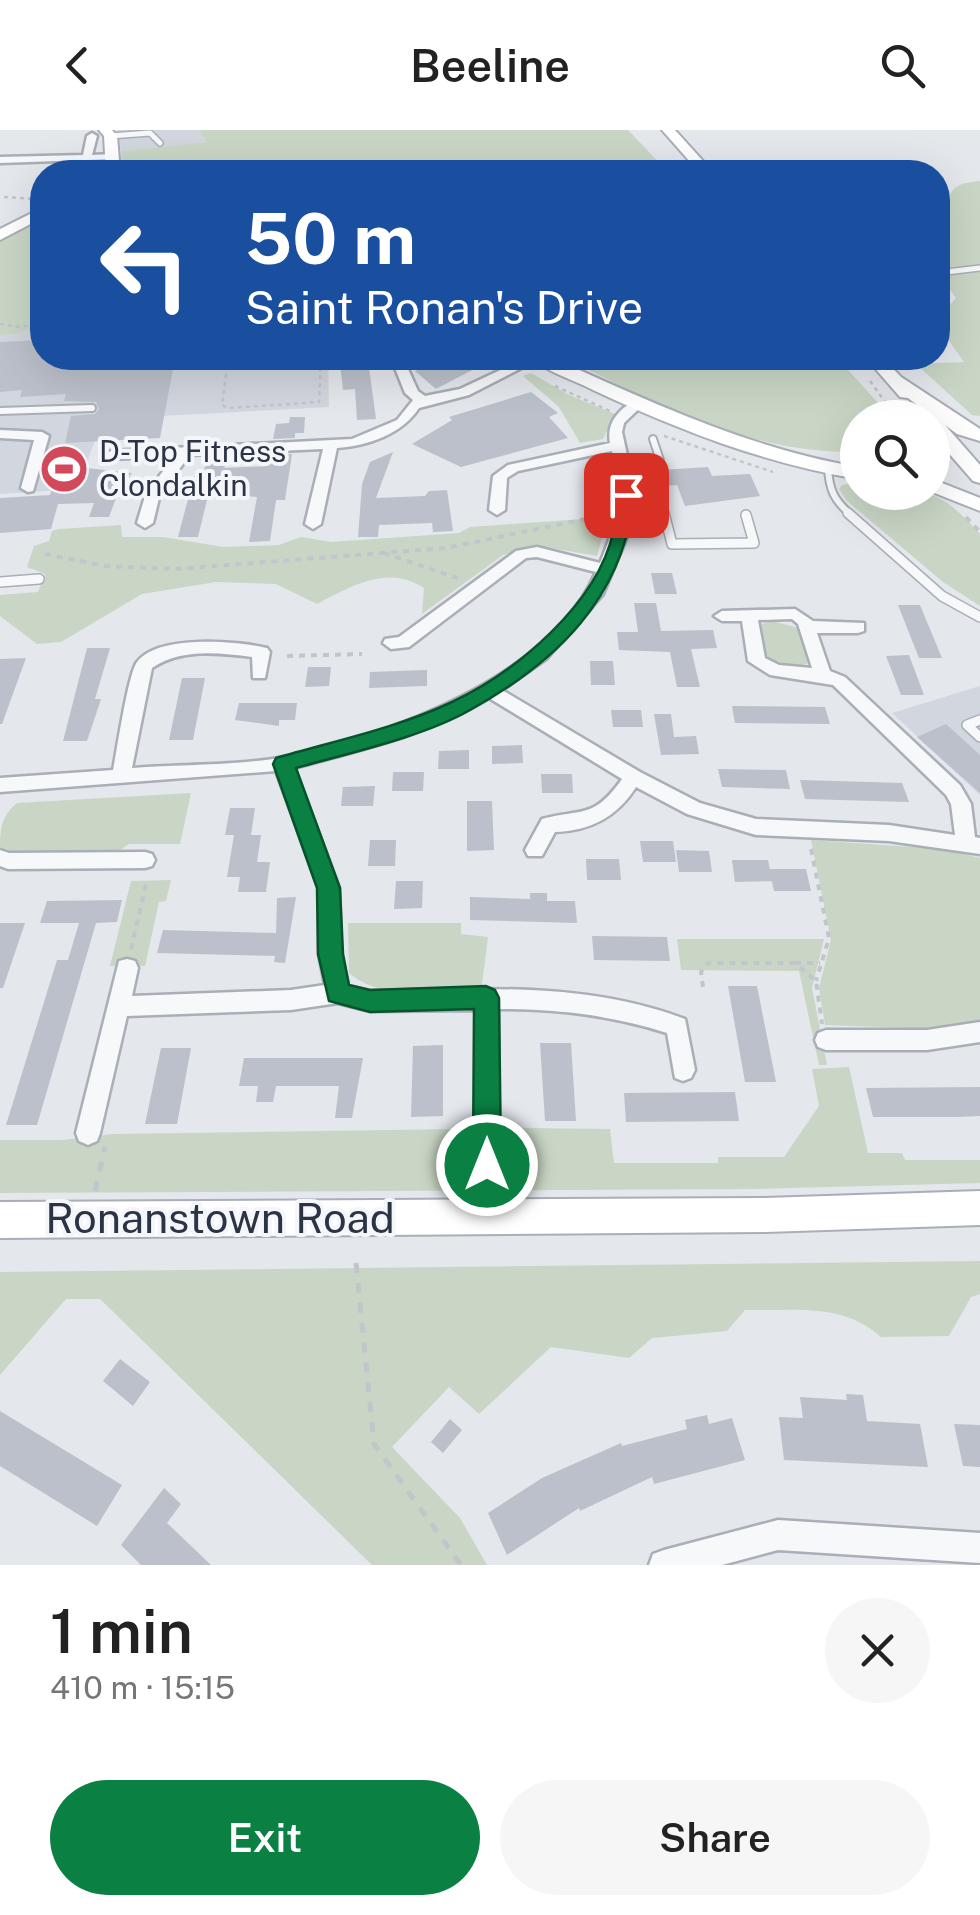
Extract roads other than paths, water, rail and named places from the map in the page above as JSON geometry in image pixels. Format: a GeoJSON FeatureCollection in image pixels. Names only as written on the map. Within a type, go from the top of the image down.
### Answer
{"type":"FeatureCollection","features":[{"type":"Feature","properties":{"kind":"street"},"geometry":{"type":"LineString","coordinates":[[668,130],[695,160]]}},
{"type":"Feature","properties":{"kind":"street"},"geometry":{"type":"LineString","coordinates":[[80,160],[102,134],[112,160]]}},
{"type":"Feature","properties":{"kind":"street"},"geometry":{"type":"LineString","coordinates":[[9,146],[3,160],[95,160]]}},
{"type":"Feature","properties":{"kind":"street"},"geometry":{"type":"LineString","coordinates":[[0,235],[30,219]]}},
{"type":"Feature","properties":{"kind":"street"},"geometry":{"type":"LineString","coordinates":[[402,370],[412,393],[423,400]]}},
{"type":"Feature","properties":{"kind":"street"},"geometry":{"type":"LineString","coordinates":[[111,455],[331,446],[385,433],[402,423],[423,400],[464,392],[512,370]]}},
{"type":"Feature","properties":{"kind":"street"},"geometry":{"type":"LineString","coordinates":[[564,370],[728,444],[778,460],[840,469]]}},
{"type":"Feature","properties":{"kind":"street"},"geometry":{"type":"LineString","coordinates":[[878,370],[964,430],[980,435]]}},
{"type":"Feature","properties":{"kind":"street"},"geometry":{"type":"LineString","coordinates":[[896,382],[912,400]]}},
{"type":"Feature","properties":{"kind":"street"},"geometry":{"type":"LineString","coordinates":[[2,790],[283,764],[382,735],[460,707],[490,690],[540,655],[595,594],[622,536],[626,495],[618,422],[637,404]]}},
{"type":"Feature","properties":{"kind":"street"},"geometry":{"type":"LineString","coordinates":[[0,434],[42,436],[28,488]]}},
{"type":"Feature","properties":{"kind":"street"},"geometry":{"type":"LineString","coordinates":[[950,440],[975,464]]}},
{"type":"Feature","properties":{"kind":"street"},"geometry":{"type":"LineString","coordinates":[[313,524],[331,446]]}},
{"type":"Feature","properties":{"kind":"street"},"geometry":{"type":"LineString","coordinates":[[145,524],[153,493],[184,454]]}},
{"type":"Feature","properties":{"kind":"street"},"geometry":{"type":"LineString","coordinates":[[497,510],[500,476],[513,468],[619,454]]}},
{"type":"Feature","properties":{"kind":"street"},"geometry":{"type":"LineString","coordinates":[[950,461],[975,464]]}},
{"type":"Feature","properties":{"kind":"street"},"geometry":{"type":"LineString","coordinates":[[950,467],[975,464]]}},
{"type":"Feature","properties":{"kind":"street"},"geometry":{"type":"LineString","coordinates":[[828,467],[840,465]]}},
{"type":"Feature","properties":{"kind":"street"},"geometry":{"type":"LineString","coordinates":[[950,492],[980,504]]}},
{"type":"Feature","properties":{"kind":"street"},"geometry":{"type":"LineString","coordinates":[[391,643],[403,643],[522,554],[537,552],[606,570]]}},
{"type":"Feature","properties":{"kind":"street"},"geometry":{"type":"LineString","coordinates":[[722,616],[795,614],[808,628],[822,672]]}},
{"type":"Feature","properties":{"kind":"street"},"geometry":{"type":"LineString","coordinates":[[490,690],[633,777],[694,809],[756,827],[888,833],[973,844],[954,790],[839,681],[822,672],[759,673],[749,616]]}},
{"type":"Feature","properties":{"kind":"street"},"geometry":{"type":"LineString","coordinates":[[808,628],[858,627]]}},
{"type":"Feature","properties":{"kind":"street"},"geometry":{"type":"LineString","coordinates":[[121,777],[144,665],[154,657],[220,648],[261,652],[259,674]]}},
{"type":"Feature","properties":{"kind":"street"},"geometry":{"type":"LineString","coordinates":[[283,764],[328,888],[330,954],[338,993]]}},
{"type":"Feature","properties":{"kind":"street"},"geometry":{"type":"LineString","coordinates":[[535,850],[549,824],[575,824],[604,815],[633,777]]}},
{"type":"Feature","properties":{"kind":"street"},"geometry":{"type":"LineString","coordinates":[[0,858],[146,870]]}},
{"type":"Feature","properties":{"kind":"street"},"geometry":{"type":"LineString","coordinates":[[98,1133],[127,968]]}},
{"type":"Feature","properties":{"kind":"street"},"geometry":{"type":"LineString","coordinates":[[118,1006],[291,1000],[338,993],[370,1001],[558,999],[677,1026],[683,1070]]}},
{"type":"Feature","properties":{"kind":"street"},"geometry":{"type":"LineString","coordinates":[[486,998],[487,1165]]}},
{"type":"Feature","properties":{"kind":"street"},"geometry":{"type":"LineString","coordinates":[[826,1040],[927,1040],[980,1032]]}},
{"type":"Feature","properties":{"kind":"street","name":"Ronanstown Road"},"geometry":{"type":"LineString","coordinates":[[0,1220],[765,1215],[980,1208]]}},
{"type":"Feature","properties":{"kind":"street"},"geometry":{"type":"LineString","coordinates":[[664,1565],[778,1535],[980,1548]]}},
{"type":"Feature","properties":{"kind":"lane"},"geometry":{"type":"LineString","coordinates":[[102,134],[150,133],[160,144]]}},
{"type":"Feature","properties":{"kind":"lane"},"geometry":{"type":"LineString","coordinates":[[950,272],[980,268]]}},
{"type":"Feature","properties":{"kind":"lane"},"geometry":{"type":"LineString","coordinates":[[0,411],[92,408]]}},
{"type":"Feature","properties":{"kind":"lane"},"geometry":{"type":"LineString","coordinates":[[619,454],[660,460],[652,439]]}},
{"type":"Feature","properties":{"kind":"lane"},"geometry":{"type":"LineString","coordinates":[[828,467],[835,500],[942,596],[980,617]]}},
{"type":"Feature","properties":{"kind":"lane"},"geometry":{"type":"LineString","coordinates":[[655,475],[672,544],[754,543],[746,515]]}},
{"type":"Feature","properties":{"kind":"lane"},"geometry":{"type":"LineString","coordinates":[[626,495],[661,497]]}},
{"type":"Feature","properties":{"kind":"lane"},"geometry":{"type":"LineString","coordinates":[[0,582],[40,579]]}},
{"type":"Feature","properties":{"kind":"lane"},"geometry":{"type":"LineString","coordinates":[[980,720],[967,725],[980,737]]}},
{"type":"Feature","properties":{"kind":"place","name":"D-Top Fitness Clondalkin"},"geometry":{"type":"Point","coordinates":[64,469]}}]}
